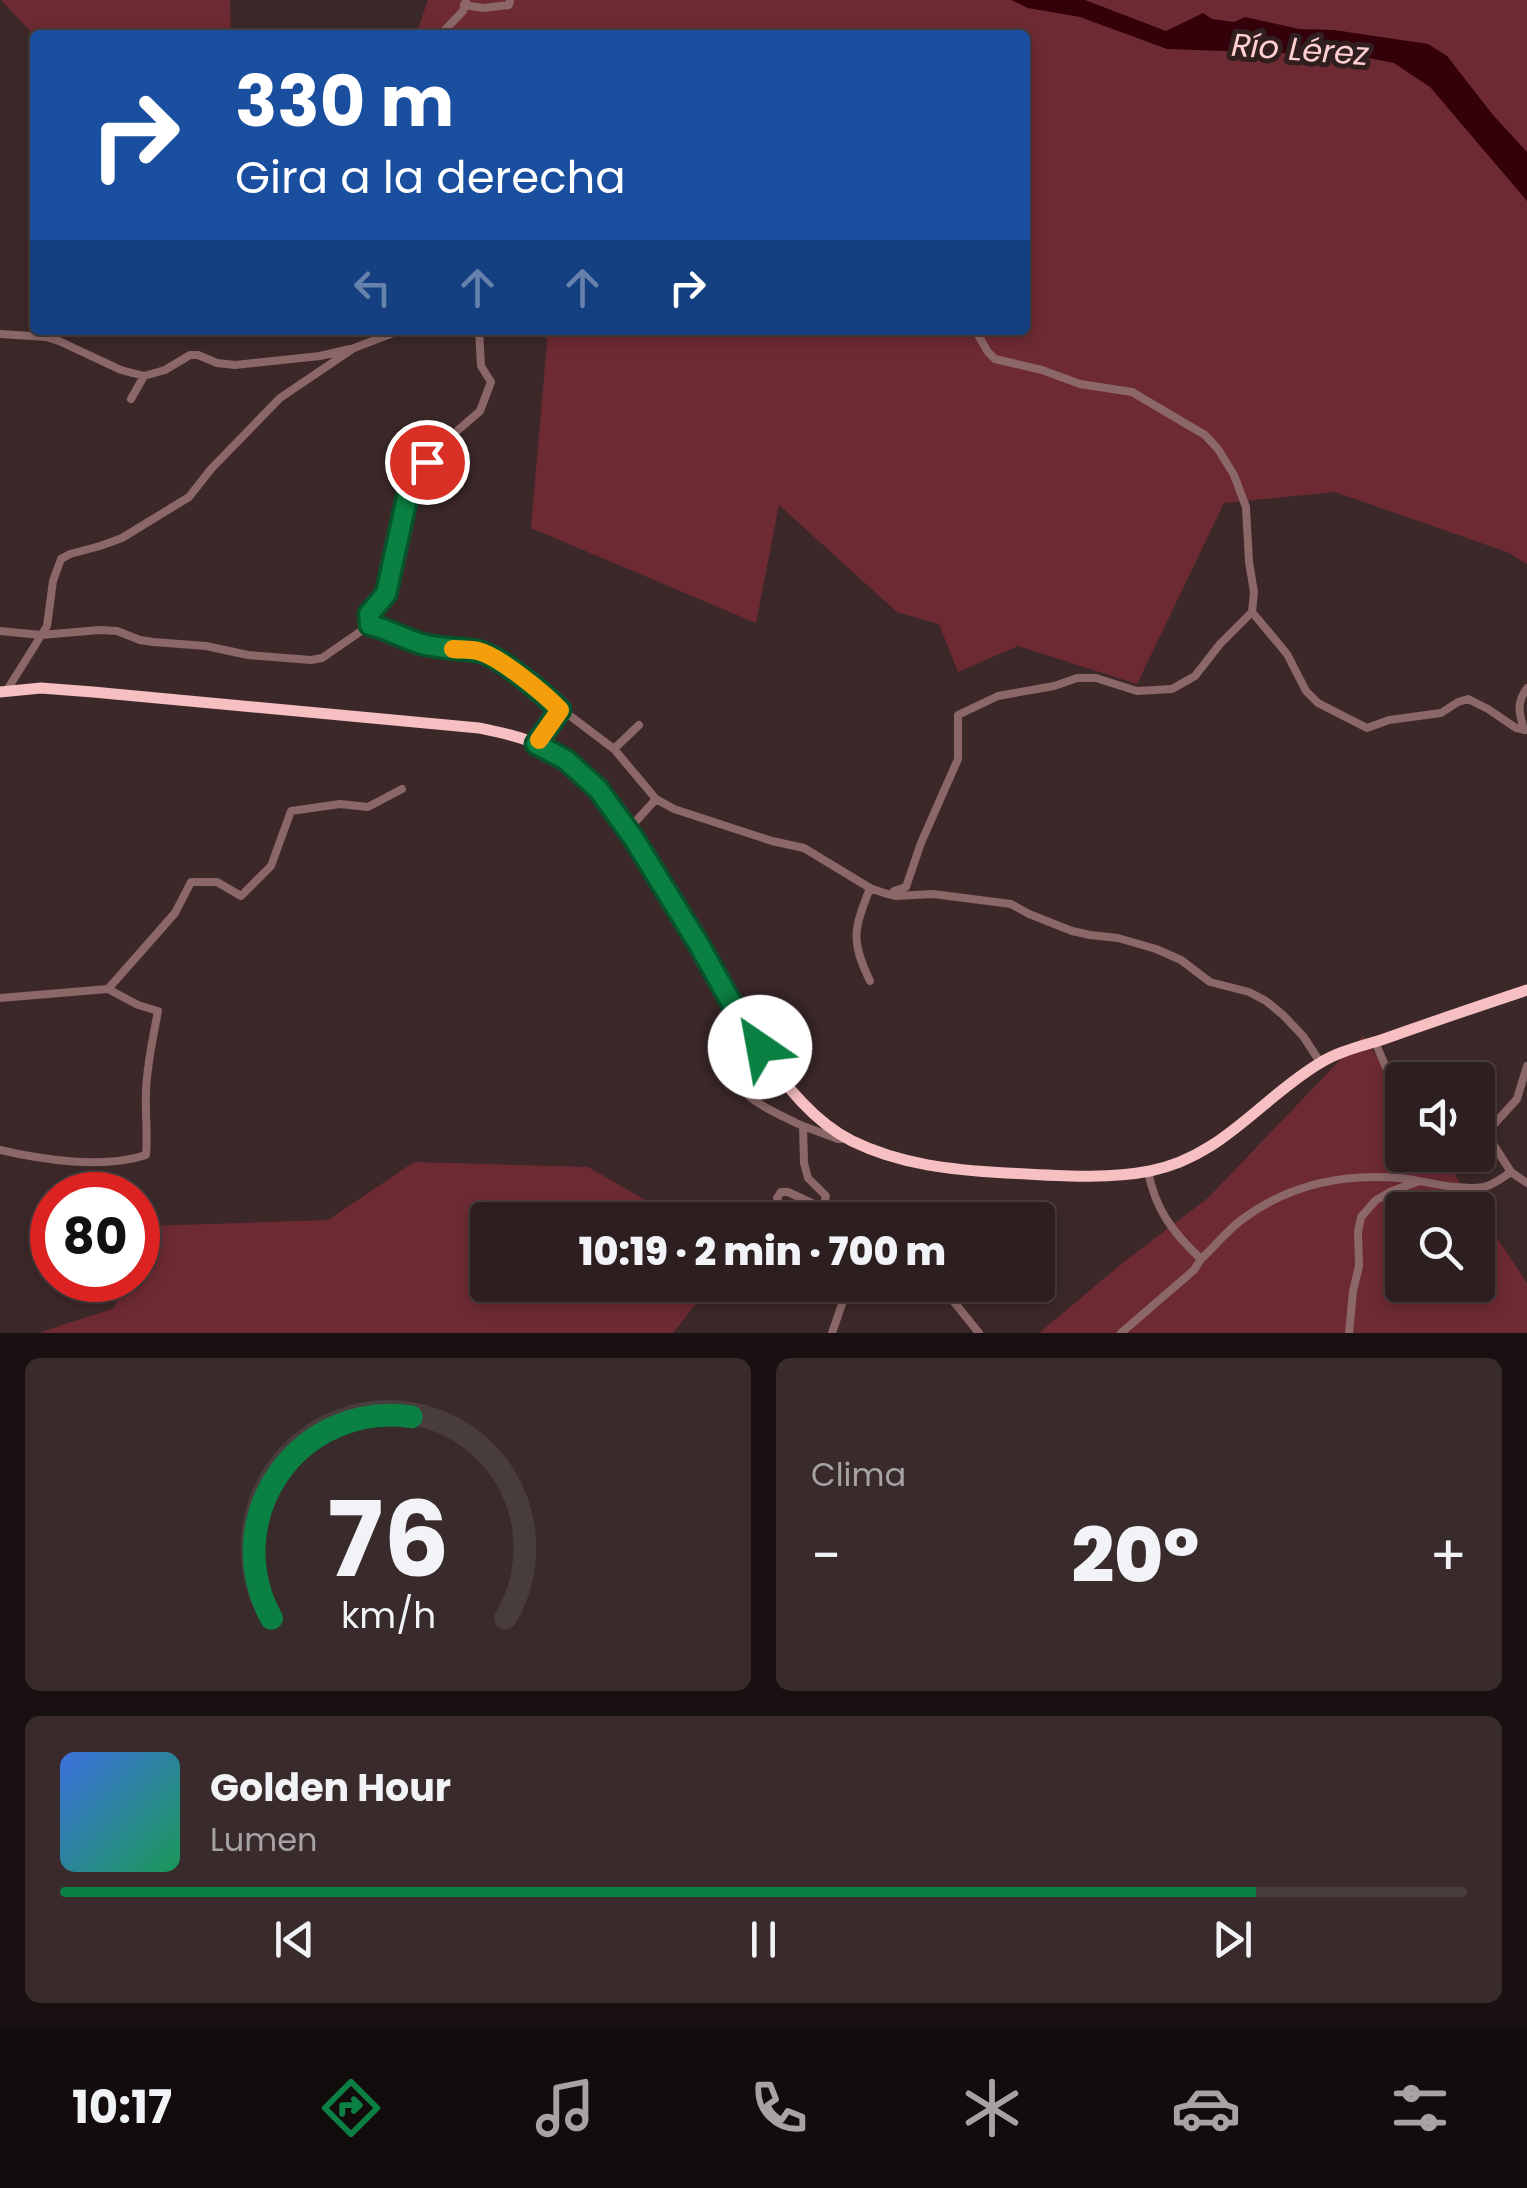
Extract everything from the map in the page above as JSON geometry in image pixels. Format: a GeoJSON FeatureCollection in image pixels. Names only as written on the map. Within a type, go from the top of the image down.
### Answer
{"type":"FeatureCollection","features":[{"type":"Feature","properties":{"kind":"highway"},"geometry":{"type":"LineString","coordinates":[[2,692],[41,688],[93,692],[479,728],[525,738],[566,760],[598,789],[698,943],[741,1020],[778,1074],[818,1118],[849,1139],[913,1163],[965,1171],[1066,1175],[1114,1175],[1166,1167],[1205,1150],[1320,1062],[1527,990]]}},
{"type":"Feature","properties":{"kind":"street"},"geometry":{"type":"LineString","coordinates":[[445,30],[463,11],[465,3],[483,8],[509,5],[510,0]]}},
{"type":"Feature","properties":{"kind":"street"},"geometry":{"type":"LineString","coordinates":[[0,334],[59,340],[121,370],[144,376],[165,370],[190,355],[235,365],[320,356],[388,335]]}},
{"type":"Feature","properties":{"kind":"street"},"geometry":{"type":"LineString","coordinates":[[370,625],[369,614],[386,594],[411,479],[442,444],[480,412],[491,382],[481,366],[479,335]]}},
{"type":"Feature","properties":{"kind":"street"},"geometry":{"type":"LineString","coordinates":[[884,893],[904,889],[908,883],[958,759],[958,715],[998,696],[1077,678],[1096,678],[1137,691],[1172,688],[1195,676],[1252,612],[1254,592],[1246,506],[1242,491],[1218,449],[1205,435],[1132,392],[1080,384],[995,359],[978,335]]}},
{"type":"Feature","properties":{"kind":"street"},"geometry":{"type":"LineString","coordinates":[[2,692],[46,626],[53,581],[61,560],[122,538],[189,497],[280,398],[354,348]]}},
{"type":"Feature","properties":{"kind":"street"},"geometry":{"type":"LineString","coordinates":[[131,399],[144,376]]}},
{"type":"Feature","properties":{"kind":"street"},"geometry":{"type":"LineString","coordinates":[[1252,612],[1287,654],[1306,690],[1318,703],[1357,725],[1367,728],[1389,720],[1441,713],[1468,699],[1526,730]]}},
{"type":"Feature","properties":{"kind":"street"},"geometry":{"type":"LineString","coordinates":[[0,632],[41,635],[117,631],[154,642],[206,646],[248,656],[311,660],[322,658],[370,625],[420,644],[479,651],[492,656],[614,749],[656,799],[674,810],[772,842],[804,848],[884,893],[933,894],[1011,904],[1072,931],[1156,948],[1181,960],[1210,982],[1266,1001],[1303,1036],[1320,1062]]}},
{"type":"Feature","properties":{"kind":"street"},"geometry":{"type":"LineString","coordinates":[[1526,730],[1519,700],[1527,688]]}},
{"type":"Feature","properties":{"kind":"street"},"geometry":{"type":"LineString","coordinates":[[536,744],[560,710]]}},
{"type":"Feature","properties":{"kind":"street"},"geometry":{"type":"LineString","coordinates":[[614,749],[638,724]]}},
{"type":"Feature","properties":{"kind":"street"},"geometry":{"type":"LineString","coordinates":[[108,989],[176,913],[191,882],[217,882],[241,896],[271,866],[291,811],[340,804],[368,807],[402,788]]}},
{"type":"Feature","properties":{"kind":"street"},"geometry":{"type":"LineString","coordinates":[[628,830],[656,799]]}},
{"type":"Feature","properties":{"kind":"street"},"geometry":{"type":"LineString","coordinates":[[870,888],[855,937],[870,981]]}},
{"type":"Feature","properties":{"kind":"street"},"geometry":{"type":"LineString","coordinates":[[0,998],[108,989],[158,1011],[148,1060],[146,1154],[131,1160],[44,1160],[0,1150]]}},
{"type":"Feature","properties":{"kind":"street"},"geometry":{"type":"LineString","coordinates":[[741,1020],[726,1041],[728,1058],[741,1088],[768,1109],[803,1126],[838,1140],[849,1139]]}},
{"type":"Feature","properties":{"kind":"street"},"geometry":{"type":"LineString","coordinates":[[1375,1042],[1385,1065]]}},
{"type":"Feature","properties":{"kind":"street"},"geometry":{"type":"LineString","coordinates":[[1495,1119],[1517,1099],[1527,1066]]}},
{"type":"Feature","properties":{"kind":"street"},"geometry":{"type":"LineString","coordinates":[[803,1126],[808,1178],[826,1196],[824,1202]]}},
{"type":"Feature","properties":{"kind":"street"},"geometry":{"type":"LineString","coordinates":[[1495,1149],[1511,1172],[1527,1184]]}},
{"type":"Feature","properties":{"kind":"street"},"geometry":{"type":"LineString","coordinates":[[1148,1171],[1161,1213],[1201,1259]]}},
{"type":"Feature","properties":{"kind":"street"},"geometry":{"type":"LineString","coordinates":[[1121,1333],[1194,1270],[1239,1222],[1279,1196],[1309,1184],[1375,1177],[1406,1178],[1437,1186],[1484,1187],[1511,1172]]}},
{"type":"Feature","properties":{"kind":"street"},"geometry":{"type":"LineString","coordinates":[[1349,1333],[1352,1291],[1359,1266],[1361,1217],[1376,1200],[1417,1182]]}},
{"type":"Feature","properties":{"kind":"street"},"geometry":{"type":"LineString","coordinates":[[779,1202],[781,1192],[788,1192],[808,1202]]}},
{"type":"Feature","properties":{"kind":"street"},"geometry":{"type":"LineString","coordinates":[[832,1333],[843,1302]]}},
{"type":"Feature","properties":{"kind":"street"},"geometry":{"type":"LineString","coordinates":[[954,1302],[979,1333]]}},
{"type":"Feature","properties":{"kind":"shaded area"},"geometry":{"type":"Polygon","coordinates":[[[1,0],[230,0],[231,30],[30,31],[1,0]]]}},
{"type":"Feature","properties":{"kind":"shaded area"},"geometry":{"type":"Polygon","coordinates":[[[428,0],[1527,0],[1527,564],[1507,552],[1335,492],[1224,503],[1137,684],[1018,646],[958,672],[939,624],[897,612],[779,505],[756,623],[531,528],[548,335],[1030,335],[1030,30],[418,30],[428,0]]]}},
{"type":"Feature","properties":{"kind":"shaded area"},"geometry":{"type":"Polygon","coordinates":[[[1363,1036],[1385,1069],[1385,1172],[1453,1172],[1467,1192],[1385,1192],[1385,1302],[1495,1302],[1495,1235],[1527,1283],[1527,1333],[1039,1333],[1208,1198],[1363,1036]]]}},
{"type":"Feature","properties":{"kind":"shaded area"},"geometry":{"type":"Polygon","coordinates":[[[414,1162],[588,1167],[649,1202],[470,1202],[470,1302],[697,1302],[673,1333],[38,1333],[114,1308],[117,1302],[160,1302],[160,1226],[328,1220],[414,1162]]]}},
{"type":"Feature","properties":{"kind":"water","name":"Río Lérez"},"geometry":{"type":"Polygon","coordinates":[[[1011,0],[1085,0],[1166,31],[1203,13],[1212,19],[1234,22],[1245,17],[1299,29],[1334,30],[1428,44],[1447,56],[1527,152],[1527,201],[1430,87],[1394,63],[1358,56],[1167,49],[1080,17],[1028,8],[1011,0]]]}},
{"type":"Feature","properties":{"kind":"slow traffic"},"geometry":{"type":"LineString","coordinates":[[453,649],[492,656],[560,710],[539,740]]}},
{"type":"Feature","properties":{"kind":"route"},"geometry":{"type":"LineString","coordinates":[[427,462],[411,479],[386,594],[369,614],[370,625],[420,644],[492,656],[560,710],[536,744],[566,760],[598,789],[634,839],[760,1047]]}}]}
